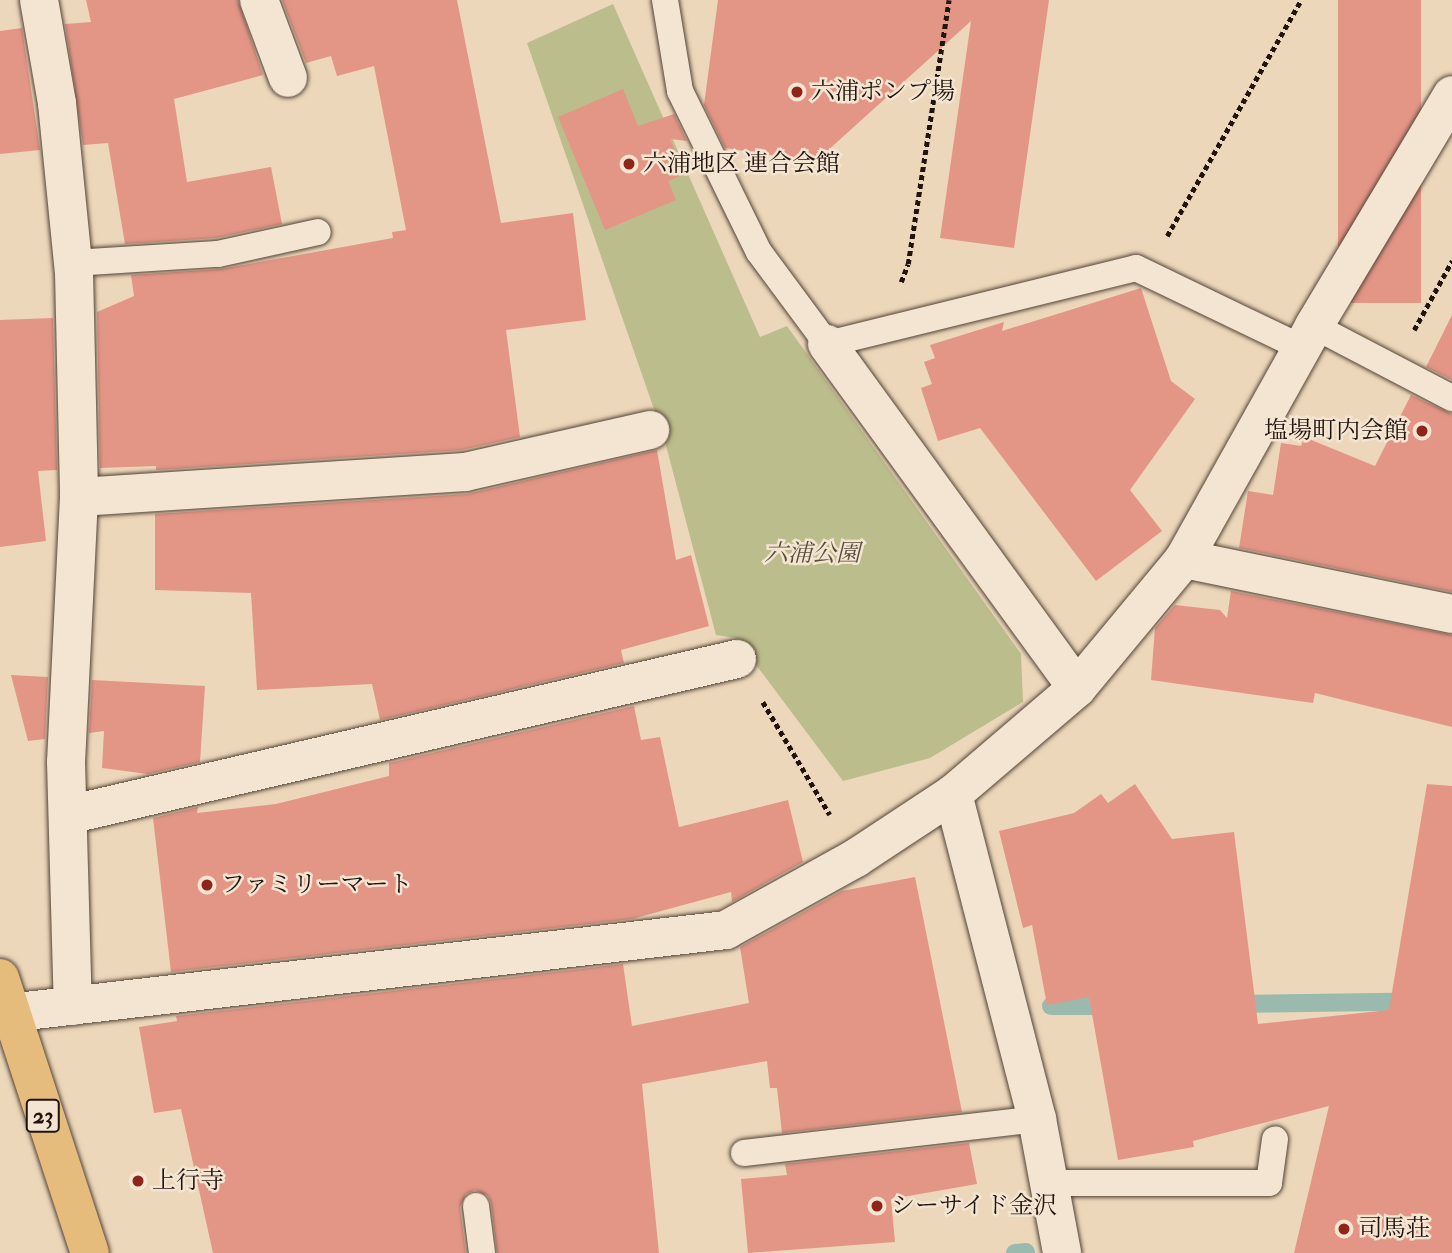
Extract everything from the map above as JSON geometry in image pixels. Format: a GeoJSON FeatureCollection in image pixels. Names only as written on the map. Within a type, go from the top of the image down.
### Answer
{"type":"FeatureCollection","features":[{"type":"Feature","properties":{"kind":"main road","name":"23"},"geometry":{"type":"LineString","coordinates":[[5,996],[90,1253]]}},
{"type":"Feature","properties":{"kind":"street"},"geometry":{"type":"LineString","coordinates":[[39,0],[57,103],[73,263],[79,497],[68,815],[73,1006]]}},
{"type":"Feature","properties":{"kind":"street"},"geometry":{"type":"LineString","coordinates":[[259,0],[288,78]]}},
{"type":"Feature","properties":{"kind":"street"},"geometry":{"type":"LineString","coordinates":[[5,996],[73,1006],[726,930],[856,858],[953,794],[1077,688],[1184,559],[1308,337],[1448,113]]}},
{"type":"Feature","properties":{"kind":"street"},"geometry":{"type":"LineString","coordinates":[[827,344],[1077,688]]}},
{"type":"Feature","properties":{"kind":"street"},"geometry":{"type":"LineString","coordinates":[[79,497],[466,472],[649,430]]}},
{"type":"Feature","properties":{"kind":"street"},"geometry":{"type":"LineString","coordinates":[[1184,559],[1452,614]]}},
{"type":"Feature","properties":{"kind":"street"},"geometry":{"type":"LineString","coordinates":[[68,815],[737,659]]}},
{"type":"Feature","properties":{"kind":"street"},"geometry":{"type":"LineString","coordinates":[[953,794],[1037,1119],[1052,1183],[1062,1253]]}},
{"type":"Feature","properties":{"kind":"lane"},"geometry":{"type":"LineString","coordinates":[[665,0],[680,91],[759,251],[827,344],[1136,268],[1308,337],[1393,367],[1452,398]]}},
{"type":"Feature","properties":{"kind":"lane"},"geometry":{"type":"LineString","coordinates":[[73,263],[218,254],[317,232]]}},
{"type":"Feature","properties":{"kind":"lane"},"geometry":{"type":"LineString","coordinates":[[744,1153],[1037,1119]]}},
{"type":"Feature","properties":{"kind":"lane"},"geometry":{"type":"LineString","coordinates":[[1052,1183],[1269,1183],[1275,1139]]}},
{"type":"Feature","properties":{"kind":"lane"},"geometry":{"type":"LineString","coordinates":[[477,1206],[482,1253]]}},
{"type":"Feature","properties":{"kind":"path"},"geometry":{"type":"LineString","coordinates":[[881,331],[908,264],[949,0]]}},
{"type":"Feature","properties":{"kind":"path"},"geometry":{"type":"LineString","coordinates":[[1146,273],[1301,0]]}},
{"type":"Feature","properties":{"kind":"path"},"geometry":{"type":"LineString","coordinates":[[1393,367],[1452,261]]}},
{"type":"Feature","properties":{"kind":"path"},"geometry":{"type":"LineString","coordinates":[[737,659],[856,858]]}},
{"type":"Feature","properties":{"kind":"green space","name":"六浦公園"},"geometry":{"type":"Polygon","coordinates":[[[613,4],[760,337],[787,326],[1021,654],[1023,702],[930,758],[843,781],[736,638],[716,635],[664,438],[527,43],[613,4]]]}},
{"type":"Feature","properties":{"kind":"building"},"geometry":{"type":"Polygon","coordinates":[[[86,0],[238,0],[263,75],[174,99],[187,182],[271,167],[282,224],[216,238],[125,244],[108,143],[83,145],[65,24],[91,22],[86,0]]]}},
{"type":"Feature","properties":{"kind":"building"},"geometry":{"type":"Polygon","coordinates":[[[282,0],[457,0],[501,223],[573,213],[586,320],[506,330],[520,437],[462,450],[156,470],[156,466],[100,468],[97,312],[134,296],[131,275],[221,269],[393,238],[392,232],[406,230],[374,66],[337,76],[331,56],[306,63],[282,0]]]}},
{"type":"Feature","properties":{"kind":"building"},"geometry":{"type":"Polygon","coordinates":[[[718,0],[1049,0],[1014,248],[940,238],[971,21],[815,162],[725,148],[704,105],[718,0]]]}},
{"type":"Feature","properties":{"kind":"building"},"geometry":{"type":"Polygon","coordinates":[[[1338,0],[1421,0],[1421,303],[1338,303],[1338,0]]]}},
{"type":"Feature","properties":{"kind":"building"},"geometry":{"type":"Polygon","coordinates":[[[22,28],[40,150],[0,154],[0,31],[22,28]]]}},
{"type":"Feature","properties":{"kind":"building","name":"六浦地区 連合会館"},"geometry":{"type":"Polygon","coordinates":[[[623,89],[638,126],[674,114],[687,141],[670,139],[685,174],[668,181],[676,200],[605,230],[558,117],[623,89]]]}},
{"type":"Feature","properties":{"kind":"building"},"geometry":{"type":"Polygon","coordinates":[[[1141,288],[1171,381],[1195,399],[1130,490],[1162,531],[1096,581],[980,428],[938,441],[921,388],[932,384],[924,362],[935,358],[930,345],[1004,322],[1002,331],[1141,288]]]}},
{"type":"Feature","properties":{"kind":"building"},"geometry":{"type":"Polygon","coordinates":[[[1452,315],[1452,380],[1426,367],[1452,315]]]}},
{"type":"Feature","properties":{"kind":"building"},"geometry":{"type":"Polygon","coordinates":[[[53,318],[57,470],[38,471],[46,541],[0,547],[0,320],[53,318]]]}},
{"type":"Feature","properties":{"kind":"building"},"geometry":{"type":"Polygon","coordinates":[[[1411,395],[1452,414],[1452,592],[1239,548],[1248,491],[1273,495],[1281,443],[1301,446],[1304,437],[1375,466],[1411,395]]]}},
{"type":"Feature","properties":{"kind":"building"},"geometry":{"type":"Polygon","coordinates":[[[657,450],[676,560],[691,555],[709,626],[621,650],[624,663],[380,720],[372,684],[257,690],[251,593],[155,590],[155,514],[467,494],[657,450]]]}},
{"type":"Feature","properties":{"kind":"building"},"geometry":{"type":"Polygon","coordinates":[[[1231,591],[1452,635],[1452,727],[1315,693],[1313,703],[1151,680],[1155,628],[1175,605],[1220,610],[1227,618],[1231,591]]]}},
{"type":"Feature","properties":{"kind":"building"},"geometry":{"type":"Polygon","coordinates":[[[11,675],[48,677],[45,739],[28,741],[11,675]]]}},
{"type":"Feature","properties":{"kind":"building"},"geometry":{"type":"Polygon","coordinates":[[[92,680],[205,686],[200,762],[148,774],[102,768],[104,731],[89,733],[92,680]]]}},
{"type":"Feature","properties":{"kind":"building"},"geometry":{"type":"Polygon","coordinates":[[[634,706],[641,740],[660,737],[679,827],[788,800],[803,862],[732,902],[731,892],[632,919],[171,972],[153,818],[198,807],[197,813],[276,804],[389,776],[389,763],[634,706]]]}},
{"type":"Feature","properties":{"kind":"building"},"geometry":{"type":"Polygon","coordinates":[[[1135,784],[1172,839],[1234,832],[1258,1024],[1389,1010],[1427,784],[1452,786],[1452,1253],[1294,1253],[1329,1106],[1193,1141],[1194,1147],[1118,1160],[1089,997],[1047,1005],[1032,925],[1023,928],[999,831],[1074,813],[1101,794],[1108,803],[1135,784]]]}},
{"type":"Feature","properties":{"kind":"building"},"geometry":{"type":"Polygon","coordinates":[[[915,877],[962,1112],[782,1133],[777,1088],[770,1088],[767,1061],[642,1084],[659,1253],[497,1253],[491,1203],[488,1196],[475,1190],[466,1194],[460,1207],[466,1253],[213,1253],[181,1109],[154,1113],[139,1027],[177,1021],[176,1016],[623,964],[632,1026],[749,1003],[740,947],[842,891],[915,877]]]}},
{"type":"Feature","properties":{"kind":"building","name":"シーサイド金沢"},"geometry":{"type":"Polygon","coordinates":[[[969,1143],[977,1184],[891,1199],[895,1242],[748,1253],[741,1179],[787,1175],[785,1164],[969,1143]]]}},
{"type":"Feature","properties":{"kind":"waterway"},"geometry":{"type":"LineString","coordinates":[[1232,1004],[1452,1001]]}},
{"type":"Feature","properties":{"kind":"waterway"},"geometry":{"type":"LineString","coordinates":[[1051,1006],[1113,1006]]}},
{"type":"Feature","properties":{"kind":"waterway"},"geometry":{"type":"LineString","coordinates":[[1015,1253],[1026,1252]]}},
{"type":"Feature","properties":{"kind":"place","name":"六浦ポンプ場"},"geometry":{"type":"Point","coordinates":[797,92]}},
{"type":"Feature","properties":{"kind":"place","name":"六浦地区 連合会館"},"geometry":{"type":"Point","coordinates":[629,164]}},
{"type":"Feature","properties":{"kind":"place","name":"塩場町内会館"},"geometry":{"type":"Point","coordinates":[1422,431]}},
{"type":"Feature","properties":{"kind":"place","name":"ファミリーマート"},"geometry":{"type":"Point","coordinates":[207,885]}},
{"type":"Feature","properties":{"kind":"place","name":"上行寺"},"geometry":{"type":"Point","coordinates":[138,1181]}},
{"type":"Feature","properties":{"kind":"place","name":"シーサイド金沢"},"geometry":{"type":"Point","coordinates":[877,1206]}},
{"type":"Feature","properties":{"kind":"place","name":"司馬荘"},"geometry":{"type":"Point","coordinates":[1344,1229]}}]}
